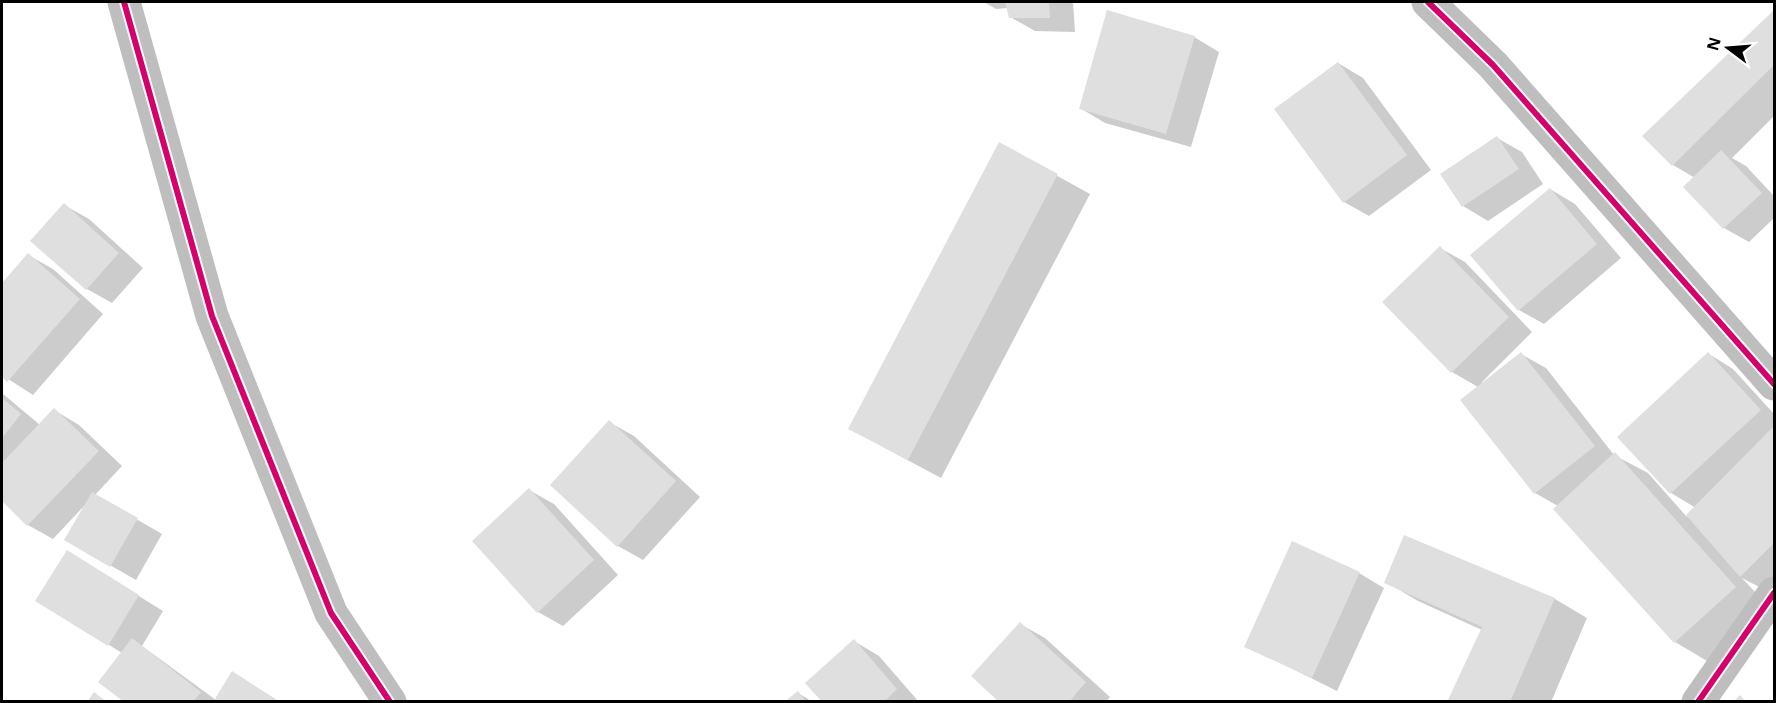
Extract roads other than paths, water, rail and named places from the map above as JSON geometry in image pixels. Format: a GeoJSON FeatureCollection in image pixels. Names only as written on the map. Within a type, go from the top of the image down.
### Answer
{"type":"FeatureCollection","features":[{"type":"Feature","properties":{"kind":"street"},"geometry":{"type":"LineString","coordinates":[[124,2],[212,316],[331,613],[390,702]]}},
{"type":"Feature","properties":{"kind":"street"},"geometry":{"type":"LineString","coordinates":[[1428,2],[1493,65],[1774,384]]}},
{"type":"Feature","properties":{"kind":"street"},"geometry":{"type":"LineString","coordinates":[[1698,702],[1774,593]]}}]}
